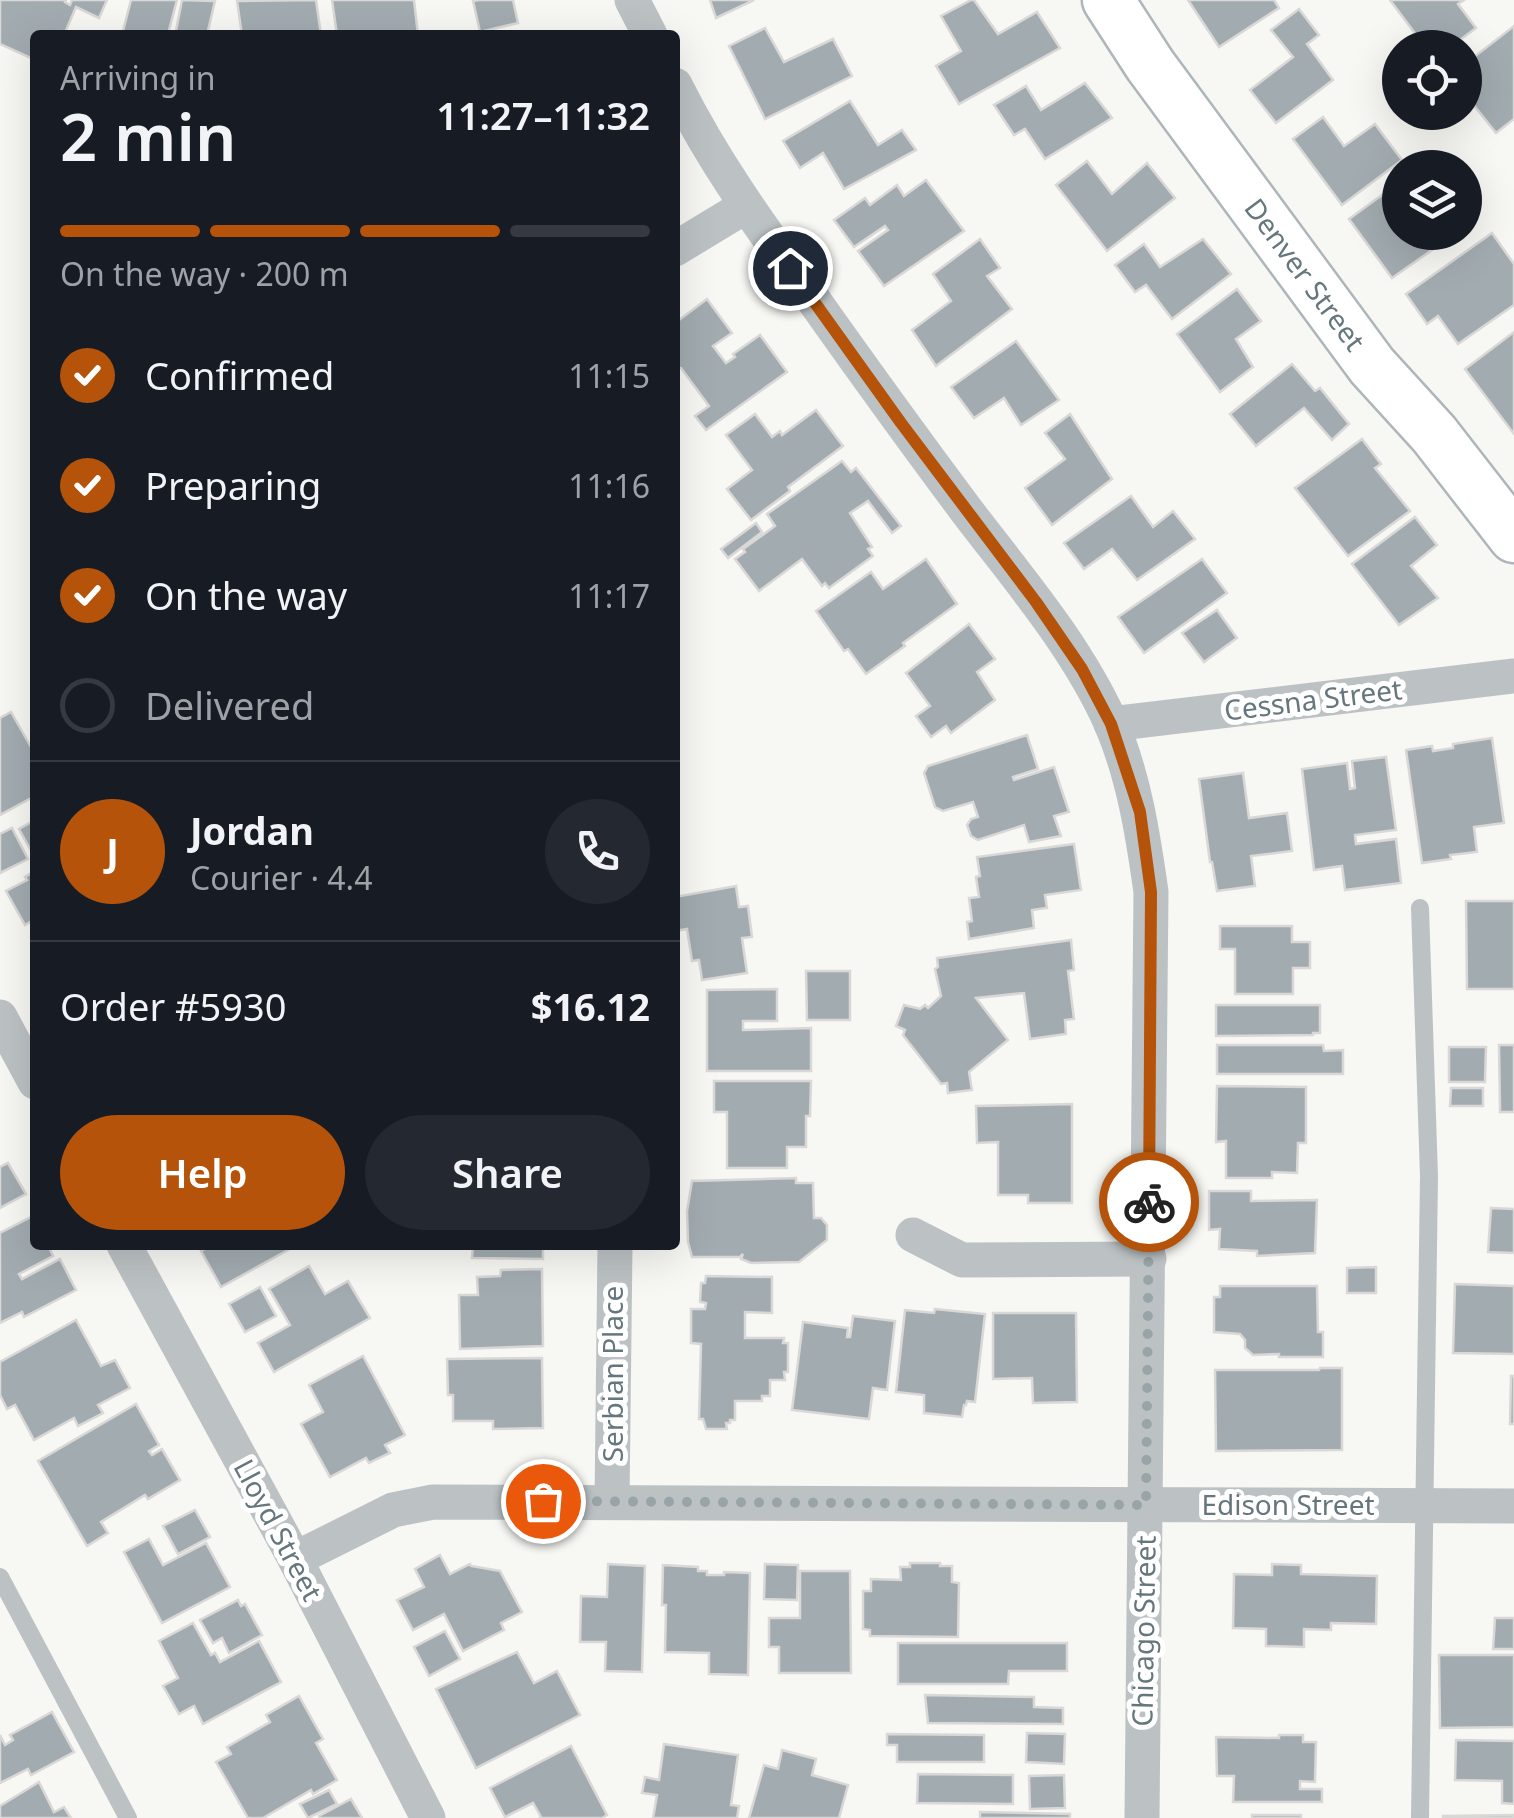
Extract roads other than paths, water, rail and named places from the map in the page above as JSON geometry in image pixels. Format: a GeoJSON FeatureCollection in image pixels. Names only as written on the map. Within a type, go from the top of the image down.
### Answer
{"type":"FeatureCollection","features":[{"type":"Feature","properties":{"kind":"street"},"geometry":{"type":"LineString","coordinates":[[632,0],[647,30]]}},
{"type":"Feature","properties":{"kind":"street","name":"Denver Street"},"geometry":{"type":"LineString","coordinates":[[1108,0],[1150,64],[1372,366],[1434,434],[1514,537]]}},
{"type":"Feature","properties":{"kind":"street","name":"Chicago Street"},"geometry":{"type":"LineString","coordinates":[[680,95],[746,206],[1082,669],[1111,724],[1140,812],[1151,892],[1142,1818]]}},
{"type":"Feature","properties":{"kind":"street"},"geometry":{"type":"LineString","coordinates":[[680,246],[746,206]]}},
{"type":"Feature","properties":{"kind":"street","name":"Cessna Street"},"geometry":{"type":"LineString","coordinates":[[1111,724],[1514,676]]}},
{"type":"Feature","properties":{"kind":"street"},"geometry":{"type":"LineString","coordinates":[[0,1017],[30,1073]]}},
{"type":"Feature","properties":{"kind":"street"},"geometry":{"type":"LineString","coordinates":[[913,1235],[962,1260],[1149,1259]]}},
{"type":"Feature","properties":{"kind":"street","name":"Lloyd Street"},"geometry":{"type":"LineString","coordinates":[[127,1250],[295,1558],[428,1818]]}},
{"type":"Feature","properties":{"kind":"street","name":"Serbian Place"},"geometry":{"type":"LineString","coordinates":[[612,1502],[614,1250]]}},
{"type":"Feature","properties":{"kind":"street","name":"Edison Street"},"geometry":{"type":"LineString","coordinates":[[295,1558],[393,1510],[432,1502],[1514,1506]]}},
{"type":"Feature","properties":{"kind":"lane"},"geometry":{"type":"LineString","coordinates":[[1420,908],[1429,1176],[1420,1818]]}},
{"type":"Feature","properties":{"kind":"lane"},"geometry":{"type":"LineString","coordinates":[[0,1577],[128,1818]]}}]}
